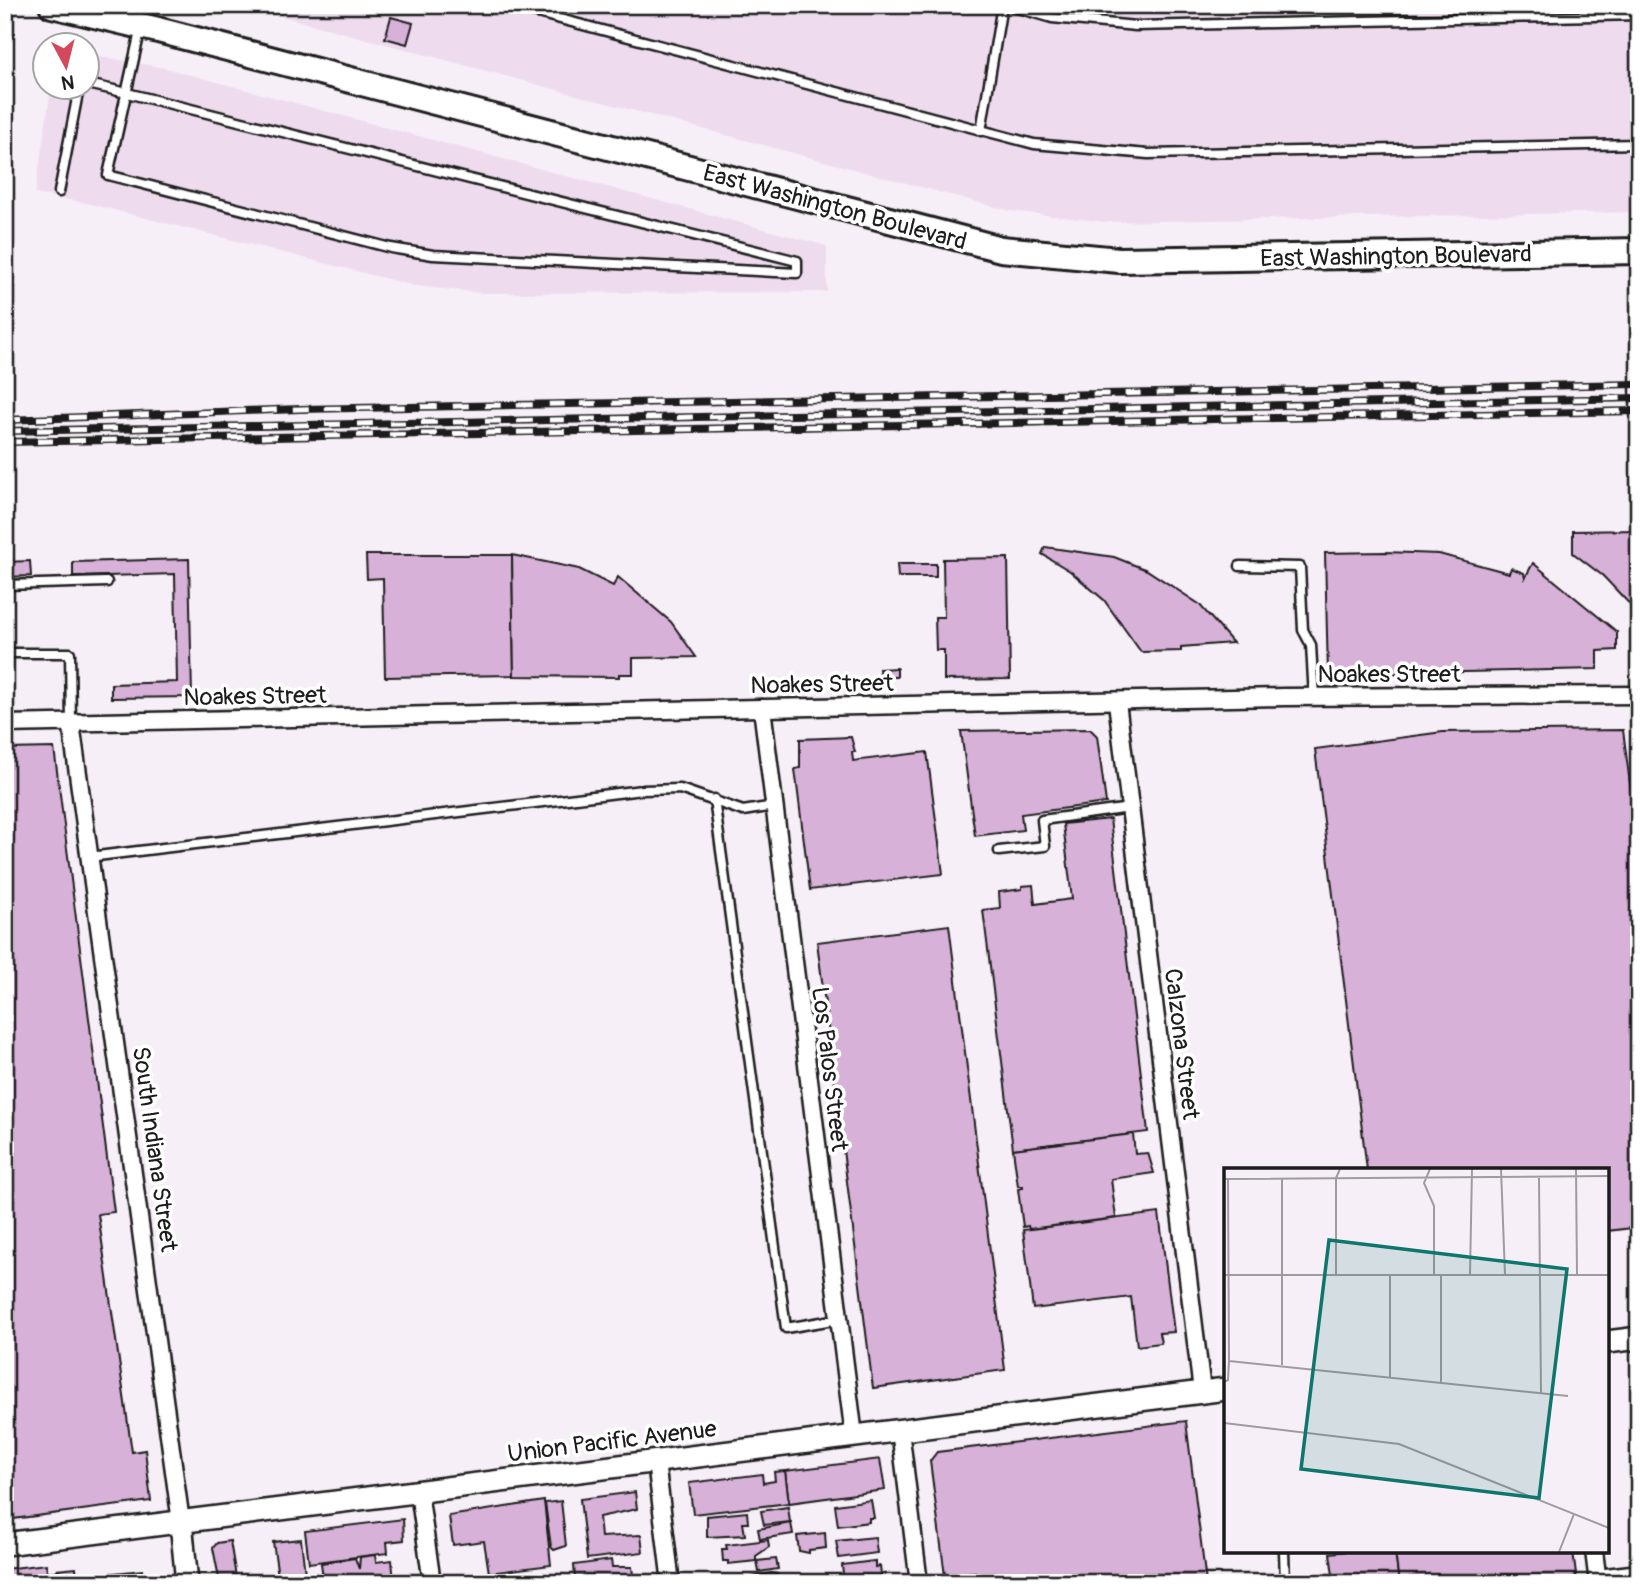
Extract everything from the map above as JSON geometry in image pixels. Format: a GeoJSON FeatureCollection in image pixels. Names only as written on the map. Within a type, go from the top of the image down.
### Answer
{"type":"FeatureCollection","features":[{"type":"Feature","properties":{"kind":"main road","name":"East Washington Boulevard"},"geometry":{"type":"LineString","coordinates":[[52,5],[1001,249],[1119,260],[1639,251]]}},
{"type":"Feature","properties":{"kind":"street","name":"Noakes Street"},"geometry":{"type":"LineString","coordinates":[[5,724],[1314,698],[1639,695]]}},
{"type":"Feature","properties":{"kind":"street","name":"Calzona Street"},"geometry":{"type":"LineString","coordinates":[[1117,702],[1202,1391]]}},
{"type":"Feature","properties":{"kind":"street","name":"Los Palos Street"},"geometry":{"type":"LineString","coordinates":[[762,708],[854,1436]]}},
{"type":"Feature","properties":{"kind":"street","name":"South Indiana Street"},"geometry":{"type":"LineString","coordinates":[[71,723],[181,1522],[187,1583]]}},
{"type":"Feature","properties":{"kind":"street"},"geometry":{"type":"LineString","coordinates":[[1609,1342],[1639,1338]]}},
{"type":"Feature","properties":{"kind":"street","name":"Union Pacific Avenue"},"geometry":{"type":"LineString","coordinates":[[5,1544],[1224,1389]]}},
{"type":"Feature","properties":{"kind":"street"},"geometry":{"type":"LineString","coordinates":[[900,1430],[919,1583]]}},
{"type":"Feature","properties":{"kind":"street"},"geometry":{"type":"LineString","coordinates":[[656,1462],[671,1583]]}},
{"type":"Feature","properties":{"kind":"street"},"geometry":{"type":"LineString","coordinates":[[419,1492],[432,1583]]}},
{"type":"Feature","properties":{"kind":"street"},"geometry":{"type":"LineString","coordinates":[[1594,1553],[1598,1578]]}},
{"type":"Feature","properties":{"kind":"lane"},"geometry":{"type":"LineString","coordinates":[[506,5],[1034,144],[1148,154],[1639,144]]}},
{"type":"Feature","properties":{"kind":"lane"},"geometry":{"type":"LineString","coordinates":[[981,131],[1005,5],[1052,18],[1136,26],[1639,15]]}},
{"type":"Feature","properties":{"kind":"lane"},"geometry":{"type":"LineString","coordinates":[[102,87],[127,93],[797,261],[797,273],[433,255],[391,248],[108,175],[127,93],[141,26]]}},
{"type":"Feature","properties":{"kind":"lane"},"geometry":{"type":"LineString","coordinates":[[59,192],[76,102]]}},
{"type":"Feature","properties":{"kind":"lane"},"geometry":{"type":"LineString","coordinates":[[1240,566],[1300,567],[1303,630],[1311,645],[1314,698]]}},
{"type":"Feature","properties":{"kind":"lane"},"geometry":{"type":"LineString","coordinates":[[5,585],[107,582]]}},
{"type":"Feature","properties":{"kind":"lane"},"geometry":{"type":"LineString","coordinates":[[5,653],[70,653],[71,723]]}},
{"type":"Feature","properties":{"kind":"lane"},"geometry":{"type":"LineString","coordinates":[[89,857],[642,790],[680,789],[743,811],[774,806]]}},
{"type":"Feature","properties":{"kind":"lane"},"geometry":{"type":"LineString","coordinates":[[714,799],[786,1328],[839,1319]]}},
{"type":"Feature","properties":{"kind":"lane"},"geometry":{"type":"LineString","coordinates":[[999,851],[1045,846],[1042,820],[1130,808]]}},
{"type":"Feature","properties":{"kind":"lane"},"geometry":{"type":"LineString","coordinates":[[1284,1553],[1284,1583]]}},
{"type":"Feature","properties":{"kind":"lane"},"geometry":{"type":"LineString","coordinates":[[1598,1578],[1639,1569]]}},
{"type":"Feature","properties":{"kind":"shaded area"},"geometry":{"type":"Polygon","coordinates":[[[239,5],[1639,5],[1639,212],[1106,222],[1010,211],[239,5]]]}},
{"type":"Feature","properties":{"kind":"shaded area"},"geometry":{"type":"Polygon","coordinates":[[[102,57],[165,68],[827,246],[827,292],[481,293],[415,286],[86,203],[35,194],[49,102],[102,102],[102,57]]]}},
{"type":"Feature","properties":{"kind":"building"},"geometry":{"type":"Polygon","coordinates":[[[391,17],[413,23],[407,44],[385,38],[391,17]]]}},
{"type":"Feature","properties":{"kind":"building"},"geometry":{"type":"Polygon","coordinates":[[[1639,530],[1639,614],[1603,576],[1573,553],[1573,531],[1639,530]]]}},
{"type":"Feature","properties":{"kind":"building"},"geometry":{"type":"Polygon","coordinates":[[[1045,547],[1114,557],[1147,570],[1199,604],[1233,643],[1181,647],[1181,651],[1141,652],[1104,600],[1070,571],[1042,554],[1045,547]]]}},
{"type":"Feature","properties":{"kind":"building"},"geometry":{"type":"Polygon","coordinates":[[[1325,553],[1439,554],[1509,573],[1511,568],[1524,573],[1525,578],[1533,563],[1617,632],[1617,650],[1598,651],[1598,669],[1328,675],[1325,553]]]}},
{"type":"Feature","properties":{"kind":"building"},"geometry":{"type":"Polygon","coordinates":[[[366,555],[512,555],[514,675],[385,677],[383,578],[367,579],[366,555]]]}},
{"type":"Feature","properties":{"kind":"building"},"geometry":{"type":"Polygon","coordinates":[[[512,555],[579,569],[613,586],[618,577],[671,622],[696,657],[633,658],[633,674],[619,674],[619,677],[514,676],[512,555]]]}},
{"type":"Feature","properties":{"kind":"building"},"geometry":{"type":"Polygon","coordinates":[[[1008,558],[1010,679],[944,680],[944,650],[936,650],[935,617],[944,617],[943,559],[1008,558]]]}},
{"type":"Feature","properties":{"kind":"building"},"geometry":{"type":"Polygon","coordinates":[[[189,559],[192,697],[111,698],[111,684],[177,682],[175,574],[73,577],[73,562],[189,559]]]}},
{"type":"Feature","properties":{"kind":"building"},"geometry":{"type":"Polygon","coordinates":[[[30,561],[31,576],[5,577],[5,562],[30,561]]]}},
{"type":"Feature","properties":{"kind":"building"},"geometry":{"type":"Polygon","coordinates":[[[897,564],[936,564],[936,577],[898,577],[897,564]]]}},
{"type":"Feature","properties":{"kind":"building"},"geometry":{"type":"Polygon","coordinates":[[[897,668],[897,677],[880,677],[879,669],[897,668]]]}},
{"type":"Feature","properties":{"kind":"building"},"geometry":{"type":"Polygon","coordinates":[[[1090,729],[1097,736],[1106,803],[1021,814],[1023,830],[975,836],[961,731],[1090,729]]]}},
{"type":"Feature","properties":{"kind":"building"},"geometry":{"type":"Polygon","coordinates":[[[1623,730],[1639,853],[1639,1227],[1609,1231],[1609,1168],[1367,1168],[1315,749],[1443,732],[1623,730]]]}},
{"type":"Feature","properties":{"kind":"building"},"geometry":{"type":"Polygon","coordinates":[[[851,737],[855,752],[852,752],[853,761],[927,752],[943,874],[810,890],[795,769],[800,768],[800,739],[851,737]]]}},
{"type":"Feature","properties":{"kind":"building"},"geometry":{"type":"Polygon","coordinates":[[[54,748],[114,1212],[98,1214],[132,1452],[145,1450],[151,1501],[5,1520],[5,749],[54,748]]]}},
{"type":"Feature","properties":{"kind":"building"},"geometry":{"type":"Polygon","coordinates":[[[1110,819],[1148,1132],[1013,1149],[983,910],[1000,908],[999,892],[1022,889],[1022,886],[1033,885],[1035,904],[1072,899],[1063,824],[1110,819]]]}},
{"type":"Feature","properties":{"kind":"building"},"geometry":{"type":"Polygon","coordinates":[[[949,925],[1005,1370],[873,1388],[840,1126],[836,1126],[836,1120],[839,1120],[834,1078],[831,1078],[830,1073],[834,1073],[817,942],[949,925]]]}},
{"type":"Feature","properties":{"kind":"building"},"geometry":{"type":"Polygon","coordinates":[[[1133,1134],[1135,1154],[1148,1153],[1154,1173],[1111,1179],[1116,1218],[1029,1229],[1028,1226],[1023,1227],[1018,1189],[1023,1186],[1018,1186],[1013,1149],[1133,1134]]]}},
{"type":"Feature","properties":{"kind":"building"},"geometry":{"type":"Polygon","coordinates":[[[1159,1213],[1174,1332],[1159,1333],[1161,1343],[1137,1346],[1131,1297],[1033,1309],[1023,1230],[1159,1213]]]}},
{"type":"Feature","properties":{"kind":"building"},"geometry":{"type":"Polygon","coordinates":[[[1186,1421],[1206,1583],[976,1583],[975,1572],[945,1576],[930,1461],[937,1452],[1186,1421]]]}},
{"type":"Feature","properties":{"kind":"building"},"geometry":{"type":"Polygon","coordinates":[[[880,1459],[885,1490],[789,1503],[785,1471],[880,1459]]]}},
{"type":"Feature","properties":{"kind":"building"},"geometry":{"type":"Polygon","coordinates":[[[785,1471],[789,1503],[693,1514],[689,1483],[762,1474],[763,1483],[775,1481],[774,1472],[785,1471]]]}},
{"type":"Feature","properties":{"kind":"building"},"geometry":{"type":"Polygon","coordinates":[[[635,1492],[637,1509],[599,1517],[601,1537],[641,1535],[643,1552],[587,1559],[580,1499],[635,1492]]]}},
{"type":"Feature","properties":{"kind":"building"},"geometry":{"type":"Polygon","coordinates":[[[871,1500],[874,1518],[869,1518],[869,1522],[838,1526],[835,1505],[871,1500]]]}},
{"type":"Feature","properties":{"kind":"building"},"geometry":{"type":"Polygon","coordinates":[[[544,1501],[551,1565],[489,1573],[484,1541],[453,1545],[449,1516],[544,1501]]]}},
{"type":"Feature","properties":{"kind":"building"},"geometry":{"type":"Polygon","coordinates":[[[561,1501],[566,1546],[554,1550],[551,1547],[545,1503],[561,1501]]]}},
{"type":"Feature","properties":{"kind":"building"},"geometry":{"type":"Polygon","coordinates":[[[788,1507],[790,1522],[764,1525],[761,1511],[788,1507]]]}},
{"type":"Feature","properties":{"kind":"building"},"geometry":{"type":"Polygon","coordinates":[[[747,1512],[748,1523],[743,1523],[745,1535],[707,1537],[707,1516],[747,1512]]]}},
{"type":"Feature","properties":{"kind":"building"},"geometry":{"type":"Polygon","coordinates":[[[403,1519],[404,1540],[387,1542],[388,1553],[309,1563],[305,1531],[403,1519]]]}},
{"type":"Feature","properties":{"kind":"building"},"geometry":{"type":"Polygon","coordinates":[[[791,1523],[793,1534],[760,1539],[758,1529],[791,1523]]]}},
{"type":"Feature","properties":{"kind":"building"},"geometry":{"type":"Polygon","coordinates":[[[825,1533],[826,1548],[809,1550],[809,1553],[799,1551],[797,1536],[825,1533]]]}},
{"type":"Feature","properties":{"kind":"building"},"geometry":{"type":"Polygon","coordinates":[[[875,1537],[877,1553],[839,1558],[836,1541],[875,1537]]]}},
{"type":"Feature","properties":{"kind":"building"},"geometry":{"type":"Polygon","coordinates":[[[301,1539],[306,1583],[279,1583],[273,1542],[301,1539]]]}},
{"type":"Feature","properties":{"kind":"building"},"geometry":{"type":"Polygon","coordinates":[[[768,1540],[769,1547],[756,1556],[756,1561],[728,1564],[728,1561],[723,1561],[722,1549],[727,1549],[726,1545],[768,1540]]]}},
{"type":"Feature","properties":{"kind":"building"},"geometry":{"type":"Polygon","coordinates":[[[230,1541],[237,1583],[220,1583],[213,1548],[217,1543],[230,1541]]]}},
{"type":"Feature","properties":{"kind":"building"},"geometry":{"type":"Polygon","coordinates":[[[1330,1553],[1395,1553],[1399,1583],[1334,1583],[1330,1553]]]}},
{"type":"Feature","properties":{"kind":"building"},"geometry":{"type":"Polygon","coordinates":[[[1395,1553],[1573,1553],[1577,1583],[1399,1583],[1395,1553]]]}},
{"type":"Feature","properties":{"kind":"building"},"geometry":{"type":"Polygon","coordinates":[[[375,1555],[376,1562],[392,1560],[394,1582],[338,1583],[341,1582],[340,1576],[323,1578],[321,1563],[355,1558],[359,1569],[360,1557],[375,1555]]]}},
{"type":"Feature","properties":{"kind":"building"},"geometry":{"type":"Polygon","coordinates":[[[776,1559],[778,1569],[759,1572],[757,1561],[776,1559]]]}},
{"type":"Feature","properties":{"kind":"building"},"geometry":{"type":"Polygon","coordinates":[[[611,1560],[612,1567],[632,1567],[634,1583],[589,1583],[588,1576],[575,1578],[574,1565],[611,1560]]]}},
{"type":"Feature","properties":{"kind":"building"},"geometry":{"type":"Polygon","coordinates":[[[875,1561],[875,1567],[880,1566],[882,1582],[844,1583],[842,1565],[875,1561]]]}},
{"type":"Feature","properties":{"kind":"building"},"geometry":{"type":"Polygon","coordinates":[[[46,1564],[47,1572],[55,1571],[56,1583],[5,1583],[5,1569],[46,1564]]]}},
{"type":"Feature","properties":{"kind":"building"},"geometry":{"type":"Polygon","coordinates":[[[76,1568],[78,1583],[59,1583],[57,1570],[76,1568]]]}},
{"type":"Feature","properties":{"kind":"building"},"geometry":{"type":"Polygon","coordinates":[[[142,1570],[144,1583],[79,1583],[78,1577],[142,1570]]]}},
{"type":"Feature","properties":{"kind":"building"},"geometry":{"type":"Polygon","coordinates":[[[777,1574],[780,1583],[725,1583],[777,1574]]]}},
{"type":"Feature","properties":{"kind":"railway"},"geometry":{"type":"LineString","coordinates":[[5,420],[300,409],[1639,384]]}},
{"type":"Feature","properties":{"kind":"railway"},"geometry":{"type":"LineString","coordinates":[[5,431],[1639,398]]}},
{"type":"Feature","properties":{"kind":"railway"},"geometry":{"type":"LineString","coordinates":[[5,442],[1639,411]]}}]}
